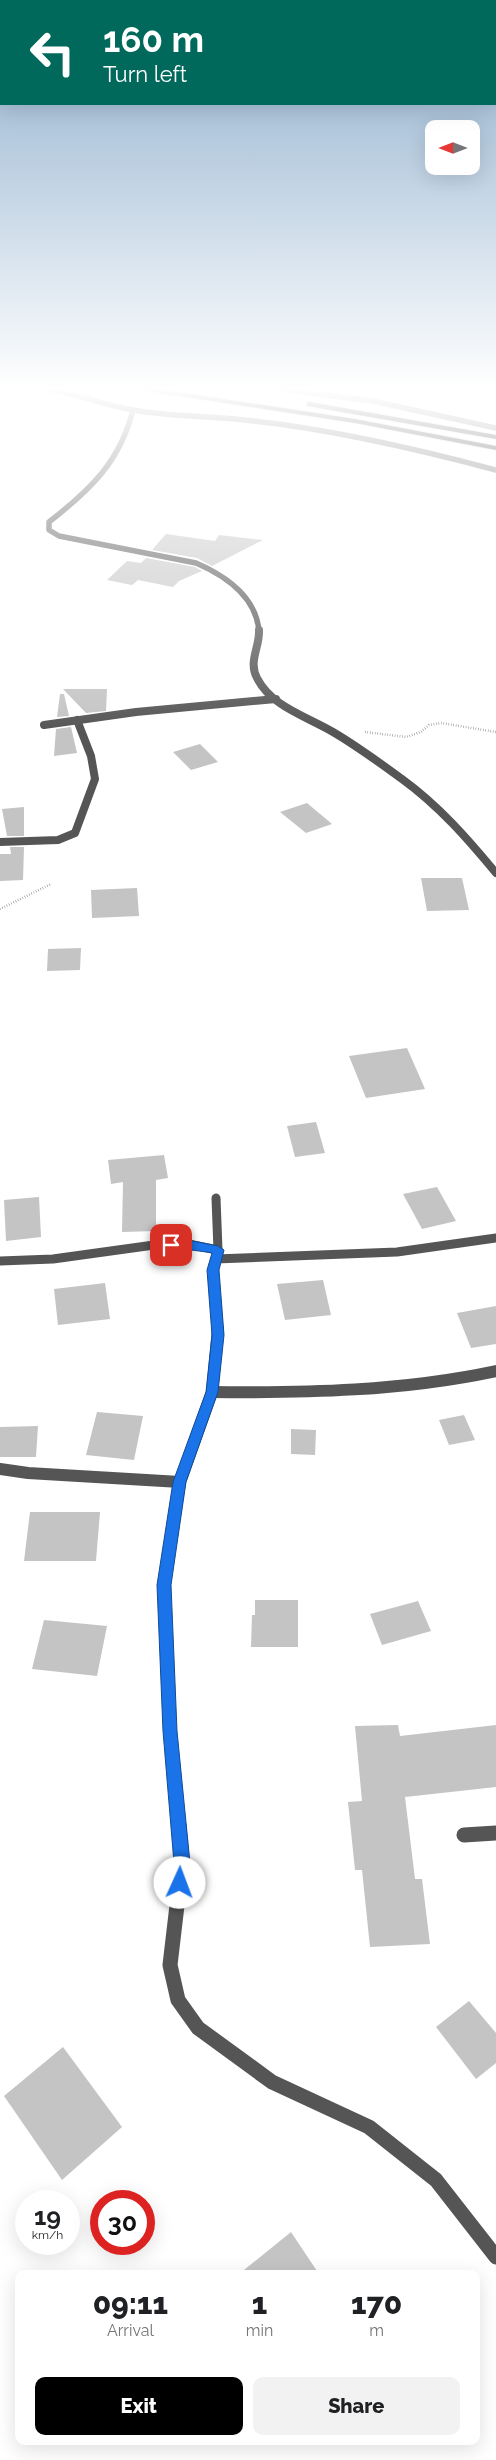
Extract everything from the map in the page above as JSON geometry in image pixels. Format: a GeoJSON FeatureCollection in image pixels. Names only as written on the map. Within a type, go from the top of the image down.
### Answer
{"type":"FeatureCollection","features":[{"type":"Feature","properties":{"kind":"street"},"geometry":{"type":"LineString","coordinates":[[71,504],[49,522],[49,530],[59,536],[196,563],[215,570],[225,577],[248,600],[259,623],[258,637],[252,656],[252,667],[261,686],[276,699],[353,744],[436,806],[496,873]]}},
{"type":"Feature","properties":{"kind":"street"},"geometry":{"type":"LineString","coordinates":[[44,725],[136,712],[276,699]]}},
{"type":"Feature","properties":{"kind":"street"},"geometry":{"type":"LineString","coordinates":[[0,842],[58,840],[75,833],[95,779],[91,756],[77,720]]}},
{"type":"Feature","properties":{"kind":"street"},"geometry":{"type":"LineString","coordinates":[[216,1198],[217,1255],[212,1286],[217,1304],[218,1335],[212,1392],[180,1482],[164,1585],[170,1731],[182,1863],[170,1965],[178,2000],[198,2028],[272,2082],[369,2127],[436,2180],[496,2258]]}},
{"type":"Feature","properties":{"kind":"street"},"geometry":{"type":"LineString","coordinates":[[0,1261],[53,1259],[154,1245],[188,1244],[217,1255],[397,1252],[496,1238]]}},
{"type":"Feature","properties":{"kind":"street"},"geometry":{"type":"LineString","coordinates":[[212,1392],[303,1393],[413,1386],[468,1378],[496,1371]]}},
{"type":"Feature","properties":{"kind":"street"},"geometry":{"type":"LineString","coordinates":[[0,1469],[28,1473],[180,1482]]}},
{"type":"Feature","properties":{"kind":"street"},"geometry":{"type":"LineString","coordinates":[[464,1835],[496,1833]]}},
{"type":"Feature","properties":{"kind":"path"},"geometry":{"type":"LineString","coordinates":[[353,744],[356,734],[367,731],[413,738],[420,735],[429,725],[441,723],[496,732]]}},
{"type":"Feature","properties":{"kind":"path"},"geometry":{"type":"LineString","coordinates":[[0,909],[51,884]]}},
{"type":"Feature","properties":{"kind":"building"},"geometry":{"type":"Polygon","coordinates":[[[166,534],[215,541],[219,535],[263,540],[212,566],[197,558],[152,550],[166,534]]]}},
{"type":"Feature","properties":{"kind":"building"},"geometry":{"type":"Polygon","coordinates":[[[146,558],[195,567],[202,571],[179,581],[173,587],[138,580],[132,585],[107,580],[127,561],[141,563],[146,558]]]}},
{"type":"Feature","properties":{"kind":"building"},"geometry":{"type":"Polygon","coordinates":[[[63,689],[107,689],[106,711],[86,713],[63,689]]]}},
{"type":"Feature","properties":{"kind":"building"},"geometry":{"type":"Polygon","coordinates":[[[60,694],[64,694],[69,716],[57,717],[60,694]]]}},
{"type":"Feature","properties":{"kind":"building"},"geometry":{"type":"Polygon","coordinates":[[[71,727],[77,753],[54,756],[56,729],[71,727]]]}},
{"type":"Feature","properties":{"kind":"building"},"geometry":{"type":"Polygon","coordinates":[[[200,744],[218,762],[191,770],[173,752],[200,744]]]}},
{"type":"Feature","properties":{"kind":"building"},"geometry":{"type":"Polygon","coordinates":[[[307,803],[332,824],[306,833],[280,812],[307,803]]]}},
{"type":"Feature","properties":{"kind":"building"},"geometry":{"type":"Polygon","coordinates":[[[24,807],[24,836],[7,836],[2,809],[24,807]]]}},
{"type":"Feature","properties":{"kind":"building"},"geometry":{"type":"Polygon","coordinates":[[[10,847],[24,847],[23,880],[0,881],[0,854],[11,854],[10,847]]]}},
{"type":"Feature","properties":{"kind":"building"},"geometry":{"type":"Polygon","coordinates":[[[421,878],[462,878],[469,910],[427,911],[421,878]]]}},
{"type":"Feature","properties":{"kind":"building"},"geometry":{"type":"Polygon","coordinates":[[[137,888],[139,916],[92,918],[91,890],[137,888]]]}},
{"type":"Feature","properties":{"kind":"building"},"geometry":{"type":"Polygon","coordinates":[[[81,948],[80,970],[47,971],[48,949],[81,948]]]}},
{"type":"Feature","properties":{"kind":"building"},"geometry":{"type":"Polygon","coordinates":[[[407,1048],[425,1089],[366,1098],[349,1056],[407,1048]]]}},
{"type":"Feature","properties":{"kind":"building"},"geometry":{"type":"Polygon","coordinates":[[[316,1122],[325,1153],[295,1157],[287,1126],[316,1122]]]}},
{"type":"Feature","properties":{"kind":"building"},"geometry":{"type":"Polygon","coordinates":[[[164,1155],[168,1178],[156,1180],[156,1231],[122,1232],[123,1182],[111,1184],[108,1160],[164,1155]]]}},
{"type":"Feature","properties":{"kind":"building"},"geometry":{"type":"Polygon","coordinates":[[[437,1187],[456,1221],[422,1229],[403,1194],[437,1187]]]}},
{"type":"Feature","properties":{"kind":"building"},"geometry":{"type":"Polygon","coordinates":[[[39,1197],[41,1237],[6,1241],[4,1200],[39,1197]]]}},
{"type":"Feature","properties":{"kind":"building"},"geometry":{"type":"Polygon","coordinates":[[[323,1280],[331,1315],[285,1320],[277,1284],[323,1280]]]}},
{"type":"Feature","properties":{"kind":"building"},"geometry":{"type":"Polygon","coordinates":[[[105,1283],[110,1319],[58,1325],[54,1289],[105,1283]]]}},
{"type":"Feature","properties":{"kind":"building"},"geometry":{"type":"Polygon","coordinates":[[[496,1306],[496,1344],[471,1348],[457,1313],[496,1306]]]}},
{"type":"Feature","properties":{"kind":"building"},"geometry":{"type":"Polygon","coordinates":[[[97,1412],[143,1416],[134,1460],[86,1455],[97,1412]]]}},
{"type":"Feature","properties":{"kind":"building"},"geometry":{"type":"Polygon","coordinates":[[[464,1415],[475,1440],[449,1445],[439,1420],[464,1415]]]}},
{"type":"Feature","properties":{"kind":"building"},"geometry":{"type":"Polygon","coordinates":[[[38,1426],[36,1457],[0,1457],[0,1427],[38,1426]]]}},
{"type":"Feature","properties":{"kind":"building"},"geometry":{"type":"Polygon","coordinates":[[[291,1429],[316,1430],[315,1455],[291,1454],[291,1429]]]}},
{"type":"Feature","properties":{"kind":"building"},"geometry":{"type":"Polygon","coordinates":[[[30,1512],[100,1512],[96,1561],[24,1561],[30,1512]]]}},
{"type":"Feature","properties":{"kind":"building"},"geometry":{"type":"Polygon","coordinates":[[[255,1600],[298,1600],[298,1647],[251,1647],[252,1615],[255,1615],[255,1600]]]}},
{"type":"Feature","properties":{"kind":"building"},"geometry":{"type":"Polygon","coordinates":[[[418,1601],[431,1631],[382,1645],[370,1614],[418,1601]]]}},
{"type":"Feature","properties":{"kind":"building"},"geometry":{"type":"Polygon","coordinates":[[[44,1620],[107,1626],[97,1676],[32,1669],[44,1620]]]}},
{"type":"Feature","properties":{"kind":"building"},"geometry":{"type":"Polygon","coordinates":[[[398,1725],[400,1736],[496,1725],[496,1787],[405,1797],[415,1879],[422,1879],[430,1944],[370,1947],[362,1870],[355,1870],[348,1802],[362,1801],[355,1726],[398,1725]]]}},
{"type":"Feature","properties":{"kind":"building"},"geometry":{"type":"Polygon","coordinates":[[[469,2001],[496,2033],[496,2063],[476,2079],[436,2027],[469,2001]]]}},
{"type":"Feature","properties":{"kind":"building"},"geometry":{"type":"Polygon","coordinates":[[[63,2047],[122,2127],[62,2180],[4,2096],[63,2047]]]}},
{"type":"Feature","properties":{"kind":"building"},"geometry":{"type":"Polygon","coordinates":[[[291,2232],[316,2270],[244,2270],[291,2232]]]}},
{"type":"Feature","properties":{"kind":"route"},"geometry":{"type":"LineString","coordinates":[[171,1245],[188,1244],[218,1250],[213,1270],[212,1286],[217,1304],[218,1335],[212,1392],[180,1482],[164,1585],[170,1731],[182,1863],[180,1883]]}}]}
